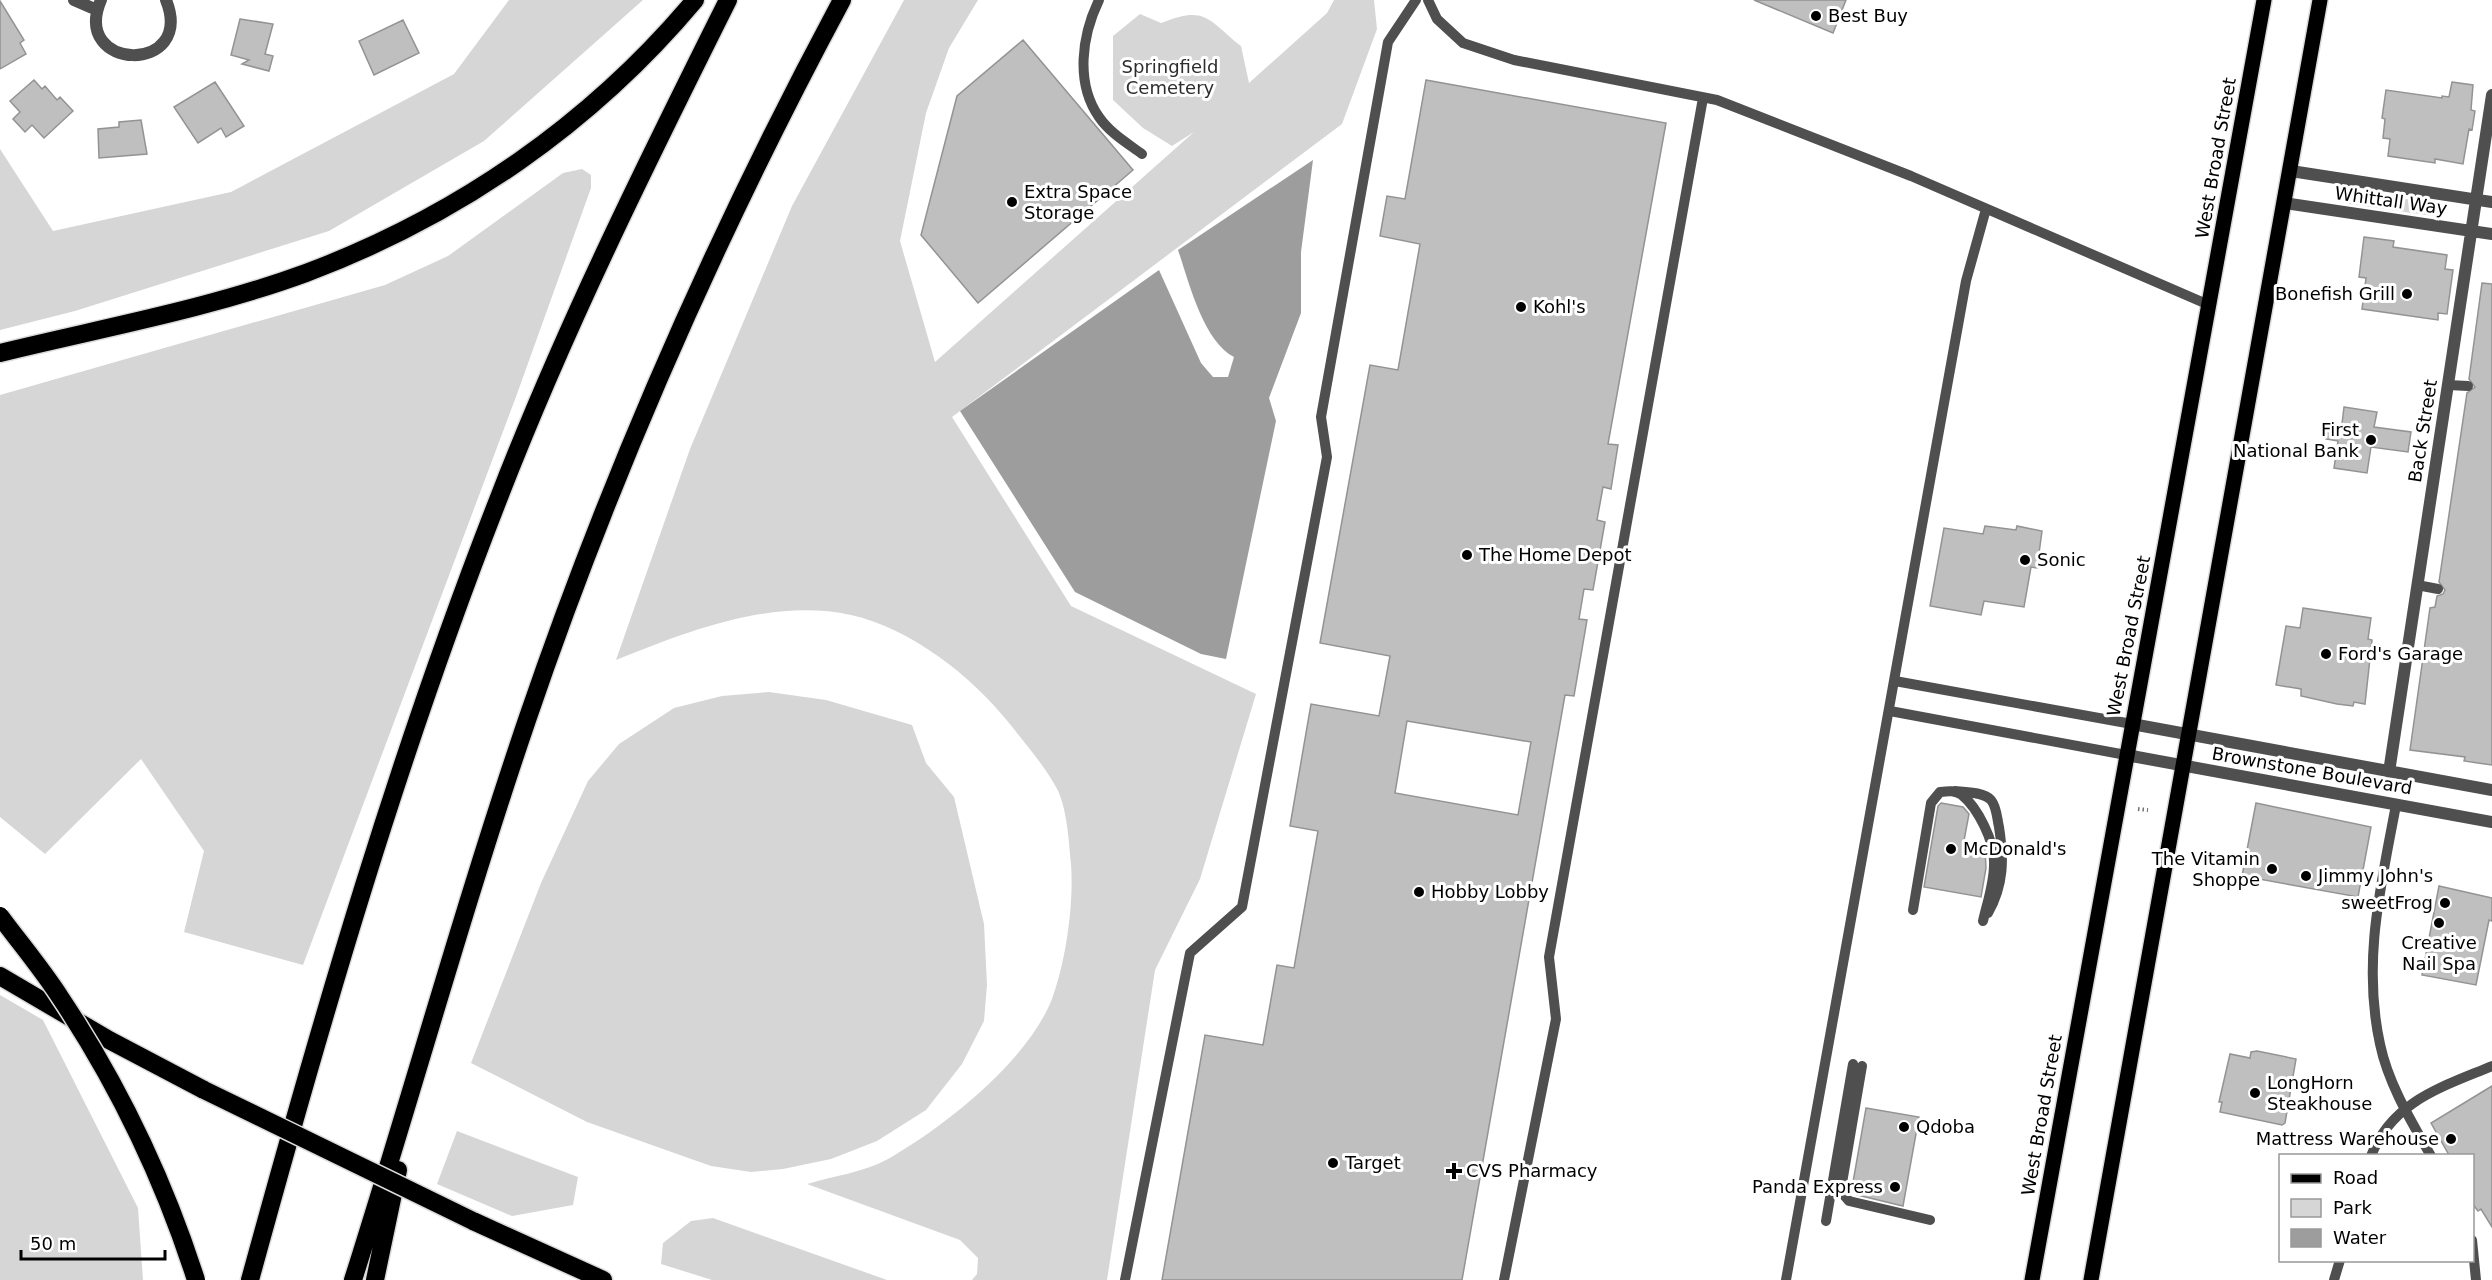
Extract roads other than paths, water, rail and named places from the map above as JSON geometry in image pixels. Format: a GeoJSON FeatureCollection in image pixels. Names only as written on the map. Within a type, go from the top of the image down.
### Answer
{"type":"FeatureCollection","features":[{"type":"Feature","properties":{"kind":"highway"},"geometry":{"type":"LineString","coordinates":[[0,353],[249,291],[364,250],[426,219],[480,189],[548,142],[614,84],[671,27],[694,0]]}},
{"type":"Feature","properties":{"kind":"highway"},"geometry":{"type":"LineString","coordinates":[[249,1280],[350,924],[441,653],[498,499],[607,245],[728,0]]}},
{"type":"Feature","properties":{"kind":"highway"},"geometry":{"type":"LineString","coordinates":[[353,1280],[517,751],[618,476],[680,326],[739,199],[842,0]]}},
{"type":"Feature","properties":{"kind":"highway"},"geometry":{"type":"LineString","coordinates":[[0,916],[60,995],[103,1065],[149,1155],[196,1280]]}},
{"type":"Feature","properties":{"kind":"highway"},"geometry":{"type":"LineString","coordinates":[[0,976],[108,1040],[204,1090],[473,1221],[603,1280]]}},
{"type":"Feature","properties":{"kind":"highway"},"geometry":{"type":"LineString","coordinates":[[375,1280],[421,1061]]}},
{"type":"Feature","properties":{"kind":"main road","name":"West Broad Street"},"geometry":{"type":"LineString","coordinates":[[2032,1280],[2264,0]]}},
{"type":"Feature","properties":{"kind":"main road"},"geometry":{"type":"LineString","coordinates":[[2091,1280],[2320,0]]}},
{"type":"Feature","properties":{"kind":"street"},"geometry":{"type":"LineString","coordinates":[[74,0],[99,5],[99,34],[106,44],[115,52],[139,57],[161,46],[168,36],[172,23],[166,0]]}},
{"type":"Feature","properties":{"kind":"street","name":"Back Street"},"geometry":{"type":"LineString","coordinates":[[2389,772],[2492,95]]}},
{"type":"Feature","properties":{"kind":"street","name":"Whittall Way"},"geometry":{"type":"LineString","coordinates":[[2290,171],[2492,202]]}},
{"type":"Feature","properties":{"kind":"street","name":"Whittall Way"},"geometry":{"type":"LineString","coordinates":[[2284,203],[2492,234]]}},
{"type":"Feature","properties":{"kind":"street","name":"Brownstone Boulevard"},"geometry":{"type":"LineString","coordinates":[[2132,724],[2492,790]]}},
{"type":"Feature","properties":{"kind":"street","name":"Brownstone Boulevard"},"geometry":{"type":"LineString","coordinates":[[2126,755],[2492,822]]}},
{"type":"Feature","properties":{"kind":"lane"},"geometry":{"type":"LineString","coordinates":[[1099,0],[1090,20],[1083,46],[1089,96],[1099,117],[1113,132],[1142,154]]}},
{"type":"Feature","properties":{"kind":"lane"},"geometry":{"type":"LineString","coordinates":[[1125,1280],[1190,953],[1242,907],[1327,457],[1321,417],[1388,42],[1416,0]]}},
{"type":"Feature","properties":{"kind":"lane"},"geometry":{"type":"LineString","coordinates":[[1428,0],[1437,19],[1463,43],[1514,60],[1703,98],[1807,134],[2210,305]]}},
{"type":"Feature","properties":{"kind":"lane"},"geometry":{"type":"LineString","coordinates":[[1504,1280],[1556,1019],[1550,957],[1703,98]]}},
{"type":"Feature","properties":{"kind":"lane"},"geometry":{"type":"LineString","coordinates":[[1786,1280],[1966,281],[1986,209]]}},
{"type":"Feature","properties":{"kind":"lane"},"geometry":{"type":"LineString","coordinates":[[2448,385],[2468,386]]}},
{"type":"Feature","properties":{"kind":"lane"},"geometry":{"type":"LineString","coordinates":[[2417,585],[2438,589]]}},
{"type":"Feature","properties":{"kind":"lane"},"geometry":{"type":"LineString","coordinates":[[1895,681],[2132,724]]}},
{"type":"Feature","properties":{"kind":"lane"},"geometry":{"type":"LineString","coordinates":[[1890,711],[2126,755]]}},
{"type":"Feature","properties":{"kind":"lane"},"geometry":{"type":"LineString","coordinates":[[1913,910],[1931,803],[1940,792],[1951,790],[1982,795],[1991,800],[1996,811],[2004,856],[2002,879],[1995,900],[1983,921],[1995,861],[1987,832],[1975,812],[1962,795],[1951,790]]}},
{"type":"Feature","properties":{"kind":"lane"},"geometry":{"type":"LineString","coordinates":[[2396,805],[2372,935],[2380,1046],[2404,1108],[2430,1154]]}},
{"type":"Feature","properties":{"kind":"lane"},"geometry":{"type":"LineString","coordinates":[[1826,1221],[1857,1065],[1842,1183],[1843,1194],[1849,1201],[1930,1220]]}},
{"type":"Feature","properties":{"kind":"lane"},"geometry":{"type":"LineString","coordinates":[[2371,1154],[2378,1137],[2390,1120],[2404,1108],[2427,1095],[2492,1066]]}},
{"type":"Feature","properties":{"kind":"lane"},"geometry":{"type":"LineString","coordinates":[[2474,1250],[2476,1280]]}},
{"type":"Feature","properties":{"kind":"lane"},"geometry":{"type":"LineString","coordinates":[[2334,1280],[2339,1262]]}},
{"type":"Feature","properties":{"kind":"water"},"geometry":{"type":"Polygon","coordinates":[[[1313,160],[1301,252],[1301,313],[1269,398],[1276,421],[1226,659],[1201,654],[1075,592],[960,411],[1159,270],[1201,363],[1213,377],[1228,377],[1234,357],[1214,338],[1198,310],[1178,250],[1313,160]]]}},
{"type":"Feature","properties":{"kind":"place","name":"Best Buy"},"geometry":{"type":"Point","coordinates":[1816,16]}},
{"type":"Feature","properties":{"kind":"place","name":"Extra Space Storage"},"geometry":{"type":"Point","coordinates":[1012,202]}},
{"type":"Feature","properties":{"kind":"place","name":"Bonefish Grill"},"geometry":{"type":"Point","coordinates":[2407,294]}},
{"type":"Feature","properties":{"kind":"place","name":"Kohl's"},"geometry":{"type":"Point","coordinates":[1521,307]}},
{"type":"Feature","properties":{"kind":"place","name":"First National Bank"},"geometry":{"type":"Point","coordinates":[2371,440]}},
{"type":"Feature","properties":{"kind":"place","name":"The Home Depot"},"geometry":{"type":"Point","coordinates":[1467,555]}},
{"type":"Feature","properties":{"kind":"place","name":"Sonic"},"geometry":{"type":"Point","coordinates":[2025,560]}},
{"type":"Feature","properties":{"kind":"place","name":"Ford's Garage"},"geometry":{"type":"Point","coordinates":[2326,654]}},
{"type":"Feature","properties":{"kind":"place","name":"McDonald's"},"geometry":{"type":"Point","coordinates":[1951,849]}},
{"type":"Feature","properties":{"kind":"place","name":"The Vitamin Shoppe"},"geometry":{"type":"Point","coordinates":[2272,869]}},
{"type":"Feature","properties":{"kind":"place","name":"Jimmy John's"},"geometry":{"type":"Point","coordinates":[2306,876]}},
{"type":"Feature","properties":{"kind":"place","name":"Hobby Lobby"},"geometry":{"type":"Point","coordinates":[1419,892]}},
{"type":"Feature","properties":{"kind":"place","name":"sweetFrog"},"geometry":{"type":"Point","coordinates":[2445,903]}},
{"type":"Feature","properties":{"kind":"place","name":"Creative Nail Spa"},"geometry":{"type":"Point","coordinates":[2439,923]}},
{"type":"Feature","properties":{"kind":"place","name":"LongHorn Steakhouse"},"geometry":{"type":"Point","coordinates":[2255,1093]}},
{"type":"Feature","properties":{"kind":"place","name":"Qdoba"},"geometry":{"type":"Point","coordinates":[1904,1127]}},
{"type":"Feature","properties":{"kind":"place","name":"Mattress Warehouse"},"geometry":{"type":"Point","coordinates":[2451,1139]}},
{"type":"Feature","properties":{"kind":"place","name":"Target"},"geometry":{"type":"Point","coordinates":[1333,1163]}},
{"type":"Feature","properties":{"kind":"place","name":"CVS Pharmacy"},"geometry":{"type":"Point","coordinates":[1454,1171]}},
{"type":"Feature","properties":{"kind":"place","name":"Panda Express"},"geometry":{"type":"Point","coordinates":[1895,1187]}},
{"type":"Feature","properties":{"kind":"park label","name":"Springfield Cemetery"},"geometry":{"type":"Point","coordinates":[1170,77]}}]}
